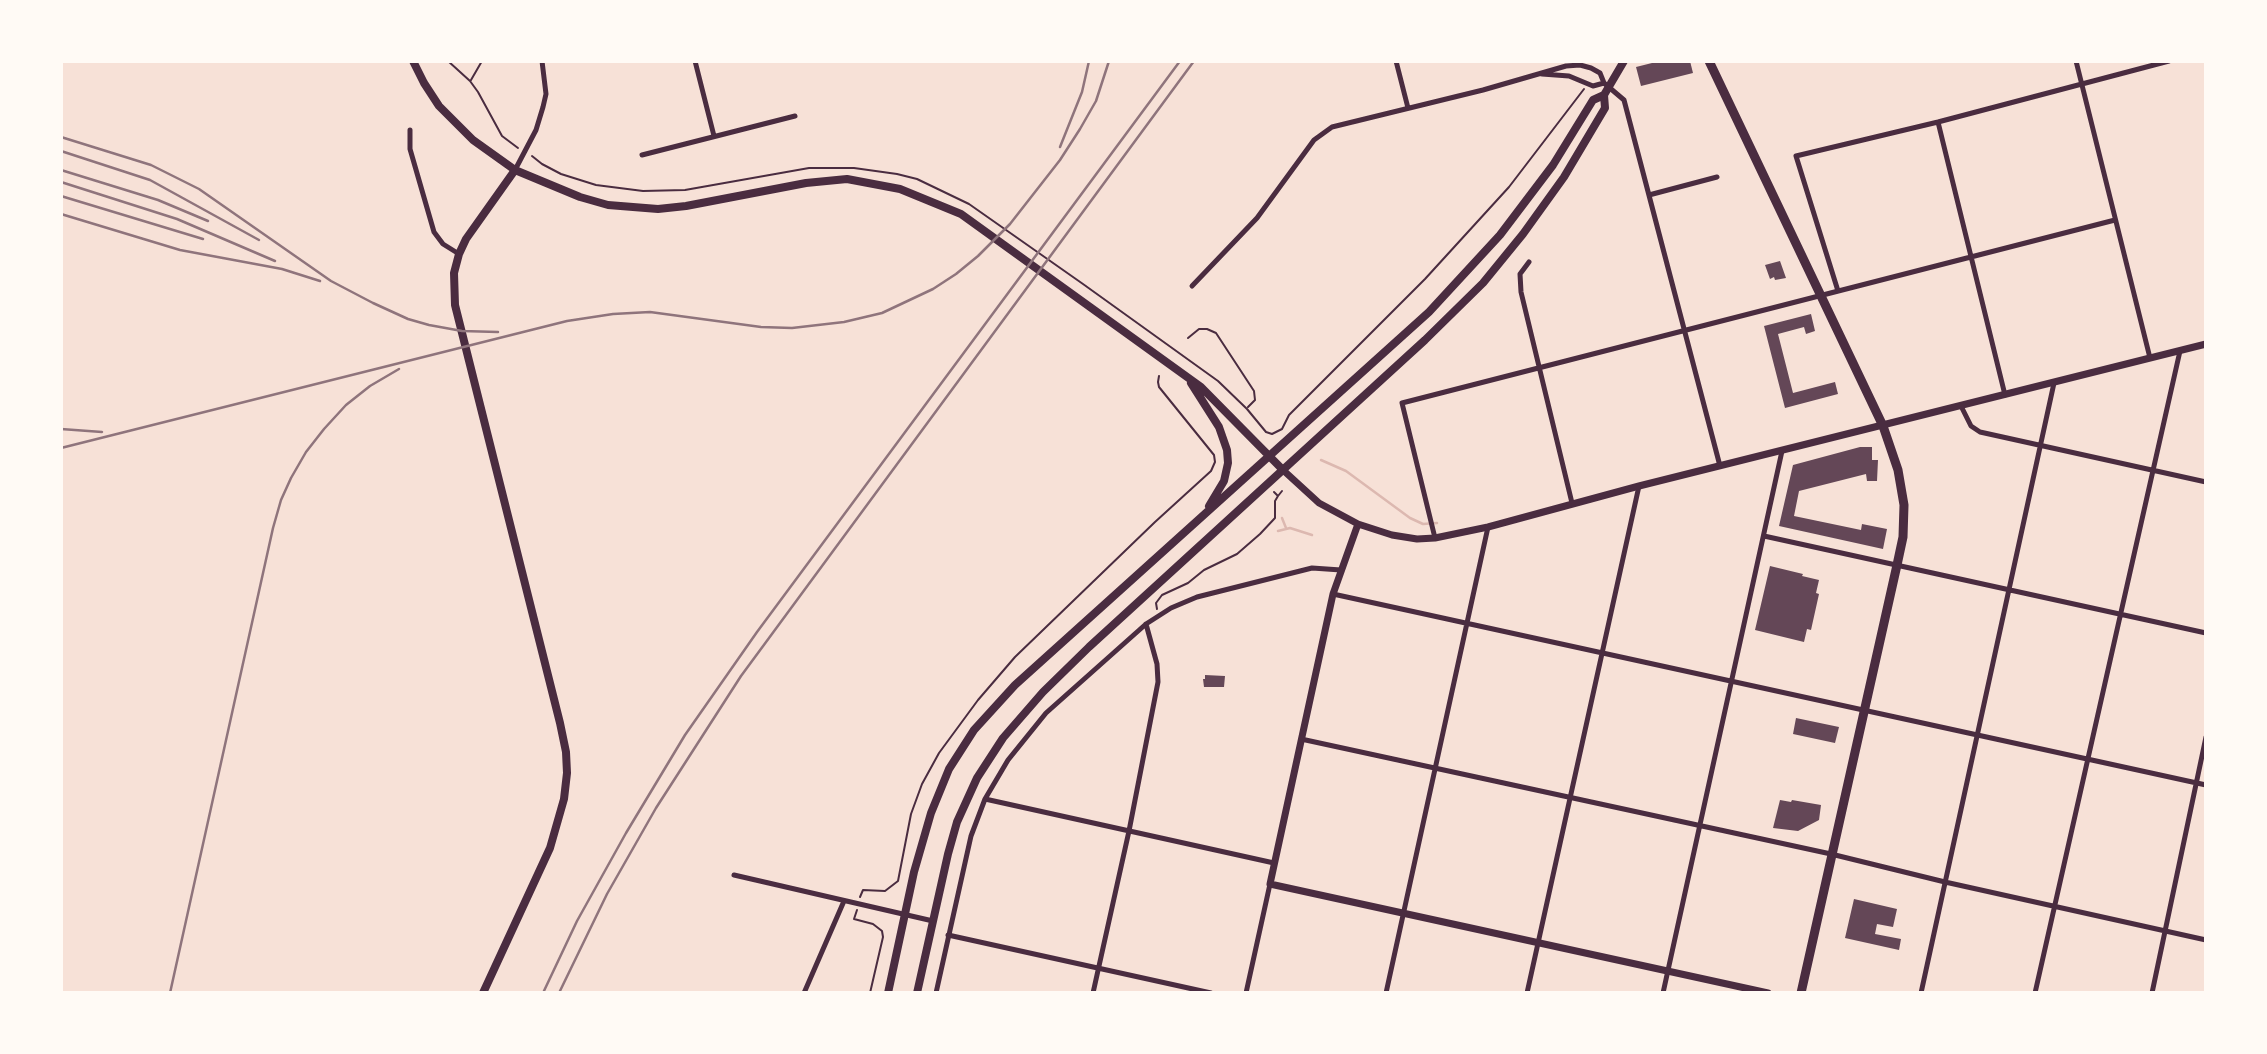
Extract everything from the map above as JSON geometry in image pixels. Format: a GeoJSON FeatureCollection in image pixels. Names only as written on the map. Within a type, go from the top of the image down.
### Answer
{"type":"FeatureCollection","features":[{"type":"Feature","properties":{"kind":"main road"},"geometry":{"type":"LineString","coordinates":[[414,61],[429,90],[455,124],[493,156],[515,170],[580,197],[633,208],[658,209],[806,183],[847,179],[900,189],[961,214],[1188,378],[1223,408],[1283,470]]}},
{"type":"Feature","properties":{"kind":"main road"},"geometry":{"type":"LineString","coordinates":[[917,993],[948,854],[963,807],[977,778],[1003,738],[1043,692],[1089,647],[1441,325],[1495,269],[1564,177],[1605,108],[1606,84],[1624,61]]}},
{"type":"Feature","properties":{"kind":"main road"},"geometry":{"type":"LineString","coordinates":[[1709,61],[1882,426],[1898,470],[1904,505],[1904,525],[1897,565],[1801,993]]}},
{"type":"Feature","properties":{"kind":"main road"},"geometry":{"type":"LineString","coordinates":[[888,993],[921,846],[937,796],[966,741],[1015,685],[1405,335],[1472,268],[1518,213],[1553,165],[1593,100],[1604,95]]}},
{"type":"Feature","properties":{"kind":"main road"},"geometry":{"type":"LineString","coordinates":[[483,993],[550,848],[564,799],[567,773],[566,752],[558,713],[455,305],[454,273],[459,254],[466,239],[515,170]]}},
{"type":"Feature","properties":{"kind":"main road"},"geometry":{"type":"LineString","coordinates":[[1188,378],[1219,427],[1228,457],[1226,476],[1219,492],[1192,527]]}},
{"type":"Feature","properties":{"kind":"street"},"geometry":{"type":"LineString","coordinates":[[515,170],[536,130],[543,107],[546,94],[542,61]]}},
{"type":"Feature","properties":{"kind":"street"},"geometry":{"type":"LineString","coordinates":[[695,61],[714,136]]}},
{"type":"Feature","properties":{"kind":"street"},"geometry":{"type":"LineString","coordinates":[[1396,61],[1408,108]]}},
{"type":"Feature","properties":{"kind":"street"},"geometry":{"type":"LineString","coordinates":[[2076,61],[2150,358]]}},
{"type":"Feature","properties":{"kind":"street"},"geometry":{"type":"LineString","coordinates":[[1838,291],[1796,156],[2169,61]]}},
{"type":"Feature","properties":{"kind":"street"},"geometry":{"type":"LineString","coordinates":[[1192,286],[1258,218],[1314,139],[1337,126],[1566,66],[1584,65],[1600,73],[1606,84],[1619,94],[1626,105],[1720,466]]}},
{"type":"Feature","properties":{"kind":"street"},"geometry":{"type":"LineString","coordinates":[[1541,74],[1569,76],[1593,86],[1606,84]]}},
{"type":"Feature","properties":{"kind":"street"},"geometry":{"type":"LineString","coordinates":[[642,155],[795,117]]}},
{"type":"Feature","properties":{"kind":"street"},"geometry":{"type":"LineString","coordinates":[[1938,122],[2005,395]]}},
{"type":"Feature","properties":{"kind":"street"},"geometry":{"type":"LineString","coordinates":[[410,130],[410,149],[434,232],[443,244],[459,254]]}},
{"type":"Feature","properties":{"kind":"street"},"geometry":{"type":"LineString","coordinates":[[1649,195],[1717,177]]}},
{"type":"Feature","properties":{"kind":"street"},"geometry":{"type":"LineString","coordinates":[[1435,538],[1402,403],[2115,220]]}},
{"type":"Feature","properties":{"kind":"street"},"geometry":{"type":"LineString","coordinates":[[1529,262],[1519,280],[1572,503]]}},
{"type":"Feature","properties":{"kind":"street"},"geometry":{"type":"LineString","coordinates":[[1283,470],[1319,503],[1358,524],[1392,535],[1417,539],[1435,538],[1488,527],[1572,503],[2206,344]]}},
{"type":"Feature","properties":{"kind":"street"},"geometry":{"type":"LineString","coordinates":[[2035,993],[2180,351]]}},
{"type":"Feature","properties":{"kind":"street"},"geometry":{"type":"LineString","coordinates":[[1921,993],[2054,383]]}},
{"type":"Feature","properties":{"kind":"street"},"geometry":{"type":"LineString","coordinates":[[1961,406],[1971,426],[1980,432],[2206,482]]}},
{"type":"Feature","properties":{"kind":"street"},"geometry":{"type":"LineString","coordinates":[[1663,993],[1783,451]]}},
{"type":"Feature","properties":{"kind":"street"},"geometry":{"type":"LineString","coordinates":[[1527,993],[1639,486]]}},
{"type":"Feature","properties":{"kind":"street"},"geometry":{"type":"LineString","coordinates":[[1246,993],[1333,594],[1358,524]]}},
{"type":"Feature","properties":{"kind":"street"},"geometry":{"type":"LineString","coordinates":[[1386,993],[1488,527]]}},
{"type":"Feature","properties":{"kind":"street"},"geometry":{"type":"LineString","coordinates":[[1764,536],[2206,633]]}},
{"type":"Feature","properties":{"kind":"street"},"geometry":{"type":"LineString","coordinates":[[936,993],[971,836],[985,799],[1008,761],[1046,713],[1146,624],[1171,608],[1197,597],[1312,568],[1342,570]]}},
{"type":"Feature","properties":{"kind":"street"},"geometry":{"type":"LineString","coordinates":[[1333,594],[2206,785]]}},
{"type":"Feature","properties":{"kind":"street"},"geometry":{"type":"LineString","coordinates":[[1093,993],[1129,831],[1157,682],[1157,664],[1146,624]]}},
{"type":"Feature","properties":{"kind":"street"},"geometry":{"type":"LineString","coordinates":[[2152,993],[2206,737]]}},
{"type":"Feature","properties":{"kind":"street"},"geometry":{"type":"LineString","coordinates":[[1301,739],[1831,854],[2206,940]]}},
{"type":"Feature","properties":{"kind":"street"},"geometry":{"type":"LineString","coordinates":[[985,799],[1274,863]]}},
{"type":"Feature","properties":{"kind":"street"},"geometry":{"type":"LineString","coordinates":[[734,875],[933,920]]}},
{"type":"Feature","properties":{"kind":"street"},"geometry":{"type":"LineString","coordinates":[[1270,884],[1768,993]]}},
{"type":"Feature","properties":{"kind":"street"},"geometry":{"type":"LineString","coordinates":[[804,993],[844,901]]}},
{"type":"Feature","properties":{"kind":"street"},"geometry":{"type":"LineString","coordinates":[[948,935],[1210,993]]}},
{"type":"Feature","properties":{"kind":"path"},"geometry":{"type":"LineString","coordinates":[[448,61],[470,81],[485,102],[502,136],[561,174],[596,185],[664,192],[809,167],[854,168],[917,179],[970,204],[1083,284],[1217,381],[1247,409],[1266,432],[1275,433],[1282,429],[1289,415],[1425,279],[1509,187],[1583,91]]}},
{"type":"Feature","properties":{"kind":"path"},"geometry":{"type":"LineString","coordinates":[[470,81],[482,61]]}},
{"type":"Feature","properties":{"kind":"path"},"geometry":{"type":"LineString","coordinates":[[1188,338],[1199,329],[1216,333],[1254,391],[1255,400],[1247,409]]}},
{"type":"Feature","properties":{"kind":"path"},"geometry":{"type":"LineString","coordinates":[[861,891],[885,891],[898,881],[911,814],[922,784],[946,741],[978,700],[1015,657],[1211,471],[1215,462],[1213,453],[1159,387],[1159,376]]}},
{"type":"Feature","properties":{"kind":"path"},"geometry":{"type":"LineString","coordinates":[[1161,614],[1156,606],[1162,596],[1188,583],[1204,570],[1237,554],[1272,523],[1275,518],[1275,500],[1282,491]]}},
{"type":"Feature","properties":{"kind":"path"},"geometry":{"type":"LineString","coordinates":[[1274,492],[1278,496]]}},
{"type":"Feature","properties":{"kind":"path"},"geometry":{"type":"LineString","coordinates":[[854,919],[873,924],[882,931],[870,993]]}},
{"type":"Feature","properties":{"kind":"building"},"geometry":{"type":"Polygon","coordinates":[[[1660,61],[1690,61],[1693,73],[1641,86],[1636,67],[1660,61]]]}},
{"type":"Feature","properties":{"kind":"building"},"geometry":{"type":"Polygon","coordinates":[[[1780,261],[1786,278],[1770,279],[1765,265],[1780,261]]]}},
{"type":"Feature","properties":{"kind":"building"},"geometry":{"type":"Polygon","coordinates":[[[1811,314],[1815,331],[1806,334],[1804,327],[1778,334],[1793,393],[1835,382],[1838,394],[1785,408],[1764,326],[1811,314]]]}},
{"type":"Feature","properties":{"kind":"building"},"geometry":{"type":"Polygon","coordinates":[[[1860,447],[1872,447],[1872,460],[1878,460],[1877,481],[1867,481],[1866,474],[1799,491],[1794,516],[1861,530],[1862,524],[1887,529],[1883,549],[1779,526],[1793,465],[1860,447]]]}},
{"type":"Feature","properties":{"kind":"building"},"geometry":{"type":"Polygon","coordinates":[[[1770,566],[1819,580],[1816,593],[1819,594],[1811,630],[1807,629],[1804,642],[1755,630],[1770,566]]]}},
{"type":"Feature","properties":{"kind":"building"},"geometry":{"type":"Polygon","coordinates":[[[1205,675],[1225,676],[1224,687],[1204,687],[1205,675]]]}},
{"type":"Feature","properties":{"kind":"building"},"geometry":{"type":"Polygon","coordinates":[[[1796,718],[1839,727],[1835,743],[1793,734],[1796,718]]]}},
{"type":"Feature","properties":{"kind":"building"},"geometry":{"type":"Polygon","coordinates":[[[1780,800],[1821,805],[1819,820],[1798,831],[1773,828],[1780,800]]]}},
{"type":"Feature","properties":{"kind":"building"},"geometry":{"type":"Polygon","coordinates":[[[1854,899],[1897,909],[1893,927],[1877,924],[1875,934],[1901,939],[1899,950],[1845,938],[1854,899]]]}},
{"type":"Feature","properties":{"kind":"waterway"},"geometry":{"type":"LineString","coordinates":[[1321,460],[1346,471],[1410,518],[1423,524],[1437,523]]}},
{"type":"Feature","properties":{"kind":"waterway"},"geometry":{"type":"LineString","coordinates":[[1282,518],[1286,528]]}},
{"type":"Feature","properties":{"kind":"waterway"},"geometry":{"type":"LineString","coordinates":[[1278,531],[1290,528],[1312,535]]}},
{"type":"Feature","properties":{"kind":"railway"},"geometry":{"type":"LineString","coordinates":[[1060,147],[1082,92],[1089,61]]}},
{"type":"Feature","properties":{"kind":"railway"},"geometry":{"type":"LineString","coordinates":[[61,448],[567,321],[650,312],[761,327],[792,328],[844,322],[882,313],[933,289],[956,274],[1010,224],[1060,160],[1080,129],[1096,101],[1109,61]]}},
{"type":"Feature","properties":{"kind":"railway"},"geometry":{"type":"LineString","coordinates":[[543,993],[577,921],[685,735],[757,632],[1180,61]]}},
{"type":"Feature","properties":{"kind":"railway"},"geometry":{"type":"LineString","coordinates":[[559,993],[607,894],[656,808],[741,676],[1194,61]]}},
{"type":"Feature","properties":{"kind":"railway"},"geometry":{"type":"LineString","coordinates":[[61,137],[151,165],[199,189],[331,281],[408,319],[462,331],[498,332]]}},
{"type":"Feature","properties":{"kind":"railway"},"geometry":{"type":"LineString","coordinates":[[61,151],[150,180],[259,240]]}},
{"type":"Feature","properties":{"kind":"railway"},"geometry":{"type":"LineString","coordinates":[[61,170],[158,200],[208,221]]}},
{"type":"Feature","properties":{"kind":"railway"},"geometry":{"type":"LineString","coordinates":[[61,182],[177,219],[275,261]]}},
{"type":"Feature","properties":{"kind":"railway"},"geometry":{"type":"LineString","coordinates":[[61,196],[203,239]]}},
{"type":"Feature","properties":{"kind":"railway"},"geometry":{"type":"LineString","coordinates":[[61,214],[180,250],[282,269],[320,281]]}},
{"type":"Feature","properties":{"kind":"railway"},"geometry":{"type":"LineString","coordinates":[[170,993],[281,500],[306,452],[324,429],[346,405],[370,386],[399,369]]}},
{"type":"Feature","properties":{"kind":"railway"},"geometry":{"type":"LineString","coordinates":[[61,429],[102,432]]}}]}
